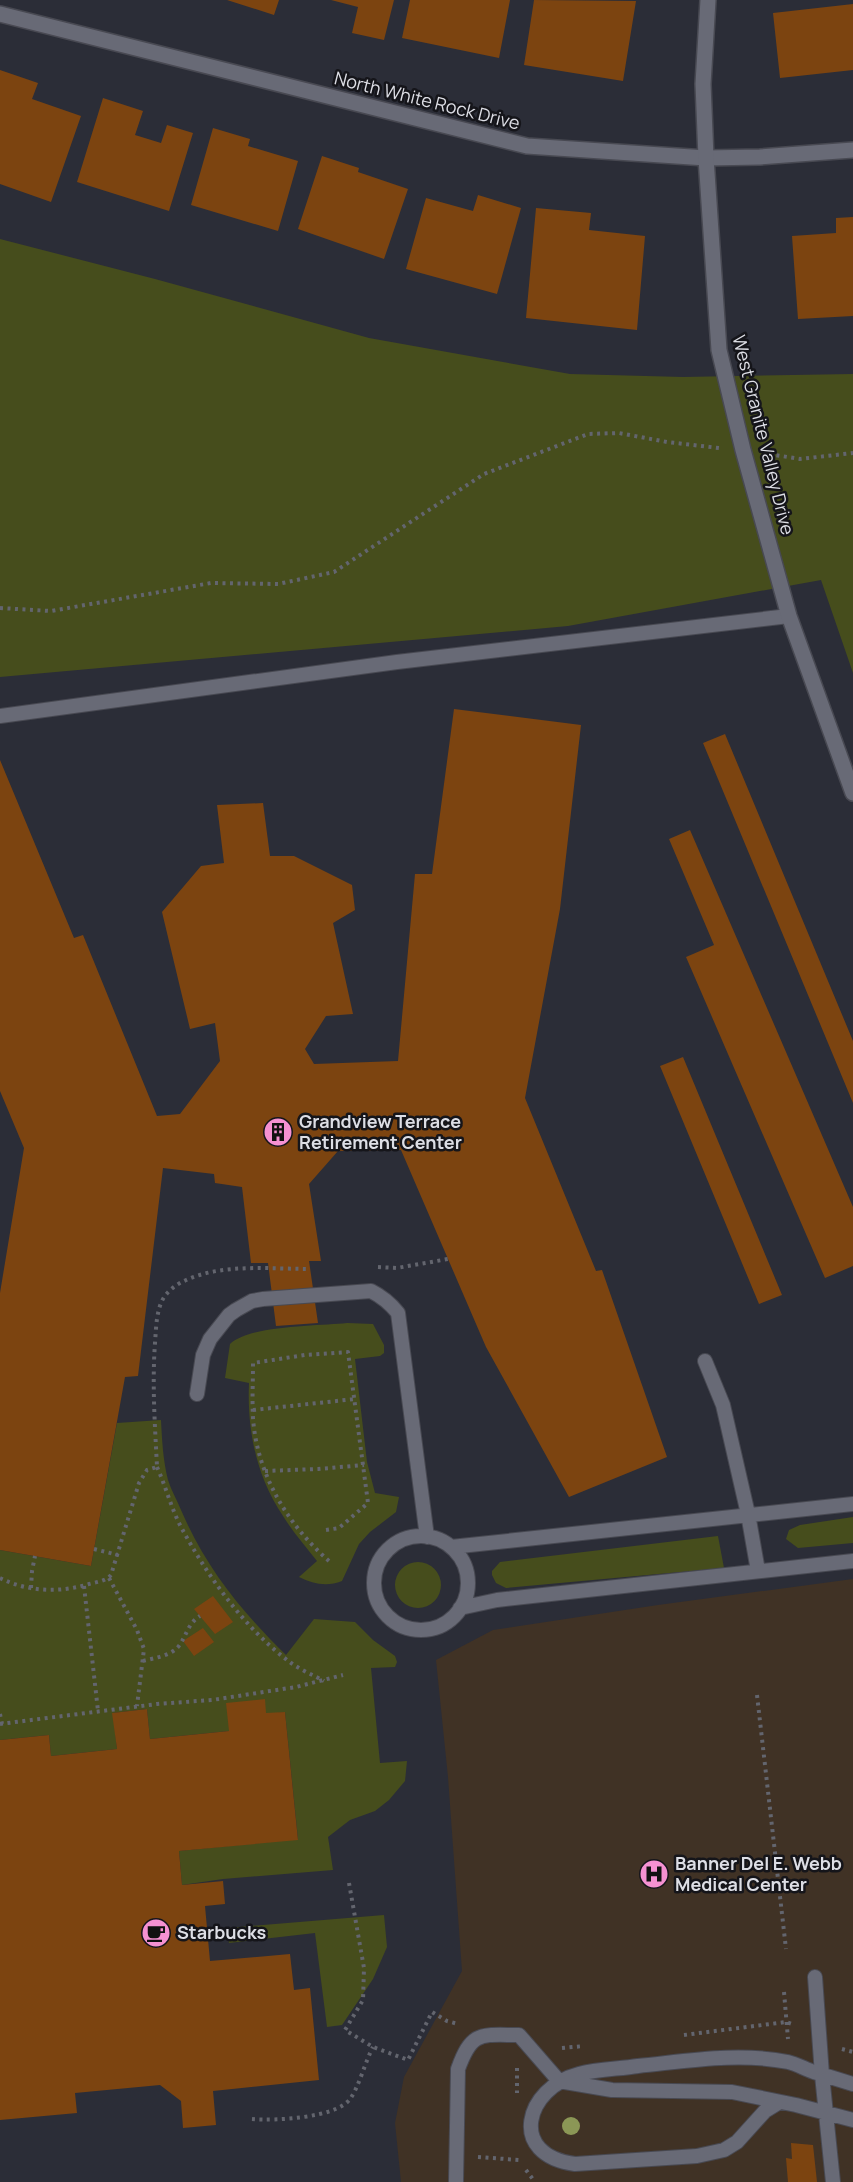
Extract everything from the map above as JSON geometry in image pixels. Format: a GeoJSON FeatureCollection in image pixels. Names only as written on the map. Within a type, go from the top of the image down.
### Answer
{"type":"FeatureCollection","features":[{"type":"Feature","properties":{"kind":"street","name":"West Granite Valley Drive"},"geometry":{"type":"LineString","coordinates":[[708,0],[703,84],[718,350],[789,616],[853,793]]}},
{"type":"Feature","properties":{"kind":"street","name":"North White Rock Drive"},"geometry":{"type":"LineString","coordinates":[[0,14],[527,146],[706,158],[760,157],[853,150]]}},
{"type":"Feature","properties":{"kind":"lane"},"geometry":{"type":"LineString","coordinates":[[0,716],[397,662],[789,616]]}},
{"type":"Feature","properties":{"kind":"lane"},"geometry":{"type":"LineString","coordinates":[[197,1394],[203,1355],[210,1339],[229,1315],[252,1301],[371,1291],[390,1302],[398,1313],[427,1537]]}},
{"type":"Feature","properties":{"kind":"lane"},"geometry":{"type":"LineString","coordinates":[[705,1361],[723,1405],[748,1514],[758,1571]]}},
{"type":"Feature","properties":{"kind":"lane"},"geometry":{"type":"LineString","coordinates":[[451,1546],[853,1503]]}},
{"type":"Feature","properties":{"kind":"lane"},"geometry":{"type":"LineString","coordinates":[[427,1537],[451,1546],[462,1561],[466,1587],[460,1608],[454,1616],[434,1629],[415,1630],[390,1617],[374,1593],[374,1578],[378,1563],[385,1554],[404,1540],[427,1537]]}},
{"type":"Feature","properties":{"kind":"lane"},"geometry":{"type":"LineString","coordinates":[[460,1608],[497,1600],[853,1561]]}},
{"type":"Feature","properties":{"kind":"lane"},"geometry":{"type":"LineString","coordinates":[[815,1977],[833,2182]]}},
{"type":"Feature","properties":{"kind":"lane"},"geometry":{"type":"LineString","coordinates":[[456,2182],[458,2069],[472,2041],[481,2036],[519,2035],[558,2081],[612,2090],[732,2092],[853,2120]]}},
{"type":"Feature","properties":{"kind":"lane"},"geometry":{"type":"LineString","coordinates":[[778,2103],[765,2111],[737,2142],[724,2150],[697,2156],[575,2164],[558,2162],[548,2157],[534,2142],[531,2119],[540,2099],[558,2081],[580,2073],[729,2057],[759,2058],[791,2063],[853,2084]]}},
{"type":"Feature","properties":{"kind":"path"},"geometry":{"type":"LineString","coordinates":[[0,608],[51,611],[211,582],[278,584],[334,572],[484,474],[588,434],[619,433],[667,442],[800,459],[853,453]]}},
{"type":"Feature","properties":{"kind":"path"},"geometry":{"type":"LineString","coordinates":[[326,1530],[339,1528],[368,1503],[348,1352],[305,1355],[253,1363],[255,1437],[265,1471],[284,1511],[309,1544],[329,1561]]}},
{"type":"Feature","properties":{"kind":"path"},"geometry":{"type":"LineString","coordinates":[[253,1410],[355,1399]]}},
{"type":"Feature","properties":{"kind":"path"},"geometry":{"type":"LineString","coordinates":[[265,1471],[363,1465]]}},
{"type":"Feature","properties":{"kind":"path"},"geometry":{"type":"LineString","coordinates":[[157,1467],[181,1526],[213,1580],[251,1626],[274,1649],[302,1670],[324,1681]]}},
{"type":"Feature","properties":{"kind":"path"},"geometry":{"type":"LineString","coordinates":[[94,1549],[118,1555]]}},
{"type":"Feature","properties":{"kind":"path"},"geometry":{"type":"LineString","coordinates":[[31,1588],[35,1556]]}},
{"type":"Feature","properties":{"kind":"path"},"geometry":{"type":"LineString","coordinates":[[109,1578],[142,1641],[143,1661],[139,1675],[137,1707]]}},
{"type":"Feature","properties":{"kind":"path"},"geometry":{"type":"LineString","coordinates":[[84,1586],[98,1711]]}},
{"type":"Feature","properties":{"kind":"path"},"geometry":{"type":"LineString","coordinates":[[143,1661],[174,1651],[180,1645],[188,1626],[200,1616]]}},
{"type":"Feature","properties":{"kind":"path"},"geometry":{"type":"LineString","coordinates":[[0,1714],[1,1724],[98,1711],[212,1700],[296,1688],[343,1676]]}},
{"type":"Feature","properties":{"kind":"path"},"geometry":{"type":"LineString","coordinates":[[757,1695],[786,1948]]}},
{"type":"Feature","properties":{"kind":"path"},"geometry":{"type":"LineString","coordinates":[[349,1883],[364,1968],[364,1990],[363,2000],[345,2030],[373,2047],[408,2060],[432,2012],[447,2021],[459,2024]]}},
{"type":"Feature","properties":{"kind":"path"},"geometry":{"type":"LineString","coordinates":[[784,1992],[788,2048]]}},
{"type":"Feature","properties":{"kind":"path"},"geometry":{"type":"LineString","coordinates":[[509,2035],[515,2069]]}},
{"type":"Feature","properties":{"kind":"path"},"geometry":{"type":"LineString","coordinates":[[252,2119],[296,2119],[344,2105],[353,2094],[373,2047]]}},
{"type":"Feature","properties":{"kind":"path"},"geometry":{"type":"LineString","coordinates":[[457,2156],[520,2160]]}},
{"type":"Feature","properties":{"kind":"shaded area","name":"Banner Del E. Webb Medical Center"},"geometry":{"type":"Polygon","coordinates":[[[853,1579],[853,2182],[401,2182],[395,2123],[404,2077],[462,1971],[448,1777],[436,1660],[493,1630],[853,1579]]]}},
{"type":"Feature","properties":{"kind":"green space"},"geometry":{"type":"Polygon","coordinates":[[[0,239],[369,338],[570,374],[683,377],[853,374],[853,673],[821,580],[568,626],[0,677],[0,239]]]}},
{"type":"Feature","properties":{"kind":"green space"},"geometry":{"type":"Polygon","coordinates":[[[347,1323],[373,1324],[384,1345],[384,1353],[380,1356],[355,1359],[367,1462],[375,1493],[399,1497],[396,1512],[370,1532],[359,1544],[342,1581],[320,1584],[299,1577],[317,1561],[283,1516],[266,1485],[252,1435],[249,1383],[225,1378],[230,1344],[240,1338],[268,1330],[347,1323]]]}},
{"type":"Feature","properties":{"kind":"green space"},"geometry":{"type":"Polygon","coordinates":[[[161,1420],[168,1480],[191,1531],[226,1588],[270,1639],[286,1655],[314,1619],[355,1622],[373,1640],[395,1656],[397,1662],[395,1667],[371,1668],[380,1763],[407,1761],[405,1781],[389,1800],[375,1811],[350,1820],[328,1837],[333,1870],[223,1879],[182,1885],[179,1851],[298,1839],[285,1712],[265,1715],[265,1699],[229,1731],[150,1739],[147,1709],[113,1713],[117,1749],[51,1756],[49,1735],[0,1740],[0,1550],[91,1566],[117,1423],[161,1420]]]}},
{"type":"Feature","properties":{"kind":"green space"},"geometry":{"type":"Polygon","coordinates":[[[853,1517],[853,1543],[798,1548],[786,1539],[789,1530],[800,1525],[853,1517]]]}},
{"type":"Feature","properties":{"kind":"green space"},"geometry":{"type":"Polygon","coordinates":[[[718,1536],[724,1568],[506,1588],[496,1583],[492,1575],[492,1571],[500,1562],[718,1536]]]}},
{"type":"Feature","properties":{"kind":"green space"},"geometry":{"type":"Polygon","coordinates":[[[423,1562],[435,1568],[440,1576],[440,1594],[435,1602],[427,1607],[413,1608],[405,1605],[398,1598],[395,1580],[398,1572],[405,1565],[423,1562]]]}},
{"type":"Feature","properties":{"kind":"green space"},"geometry":{"type":"Polygon","coordinates":[[[384,1915],[387,1947],[373,1979],[342,2025],[327,2027],[315,1933],[229,1943],[227,1928],[384,1915]]]}},
{"type":"Feature","properties":{"kind":"building"},"geometry":{"type":"Polygon","coordinates":[[[227,0],[279,0],[274,15],[227,0]]]}},
{"type":"Feature","properties":{"kind":"building"},"geometry":{"type":"Polygon","coordinates":[[[331,0],[394,0],[384,40],[352,33],[358,7],[331,0]]]}},
{"type":"Feature","properties":{"kind":"building"},"geometry":{"type":"Polygon","coordinates":[[[410,0],[510,0],[499,58],[402,38],[410,0]]]}},
{"type":"Feature","properties":{"kind":"building"},"geometry":{"type":"Polygon","coordinates":[[[534,0],[636,1],[623,81],[524,65],[534,0]]]}},
{"type":"Feature","properties":{"kind":"building"},"geometry":{"type":"Polygon","coordinates":[[[853,4],[853,70],[780,78],[773,13],[853,4]]]}},
{"type":"Feature","properties":{"kind":"building"},"geometry":{"type":"Polygon","coordinates":[[[0,70],[38,83],[32,99],[81,116],[51,202],[0,184],[0,70]]]}},
{"type":"Feature","properties":{"kind":"building"},"geometry":{"type":"Polygon","coordinates":[[[103,98],[143,111],[135,135],[161,143],[167,125],[193,133],[169,211],[77,182],[103,98]]]}},
{"type":"Feature","properties":{"kind":"building"},"geometry":{"type":"Polygon","coordinates":[[[213,128],[250,139],[248,146],[298,161],[278,231],[191,205],[213,128]]]}},
{"type":"Feature","properties":{"kind":"building"},"geometry":{"type":"Polygon","coordinates":[[[322,156],[359,168],[358,172],[408,189],[384,259],[298,229],[322,156]]]}},
{"type":"Feature","properties":{"kind":"building"},"geometry":{"type":"Polygon","coordinates":[[[478,195],[521,208],[497,294],[406,269],[426,198],[473,211],[478,195]]]}},
{"type":"Feature","properties":{"kind":"building"},"geometry":{"type":"Polygon","coordinates":[[[536,208],[591,213],[589,230],[645,236],[637,330],[526,318],[536,208]]]}},
{"type":"Feature","properties":{"kind":"building"},"geometry":{"type":"Polygon","coordinates":[[[853,217],[853,316],[798,319],[792,236],[836,233],[836,218],[853,217]]]}},
{"type":"Feature","properties":{"kind":"building","name":"Grandview Terrace Retirement Center"},"geometry":{"type":"Polygon","coordinates":[[[454,709],[581,725],[560,909],[525,1098],[596,1271],[602,1270],[667,1457],[569,1497],[486,1347],[401,1150],[338,1151],[309,1184],[321,1261],[309,1261],[318,1323],[276,1326],[268,1263],[251,1263],[242,1187],[215,1183],[214,1174],[163,1168],[138,1376],[125,1377],[91,1566],[0,1550],[0,1293],[24,1148],[0,1091],[0,760],[74,938],[83,935],[157,1116],[180,1114],[220,1061],[215,1023],[190,1029],[162,912],[201,866],[224,863],[217,805],[263,803],[270,856],[294,856],[352,885],[355,910],[333,923],[353,1014],[326,1016],[305,1049],[314,1064],[398,1061],[415,874],[432,874],[454,709]]]}},
{"type":"Feature","properties":{"kind":"building"},"geometry":{"type":"Polygon","coordinates":[[[725,734],[853,1041],[853,1103],[703,743],[725,734]]]}},
{"type":"Feature","properties":{"kind":"building"},"geometry":{"type":"Polygon","coordinates":[[[690,830],[853,1207],[853,1266],[825,1278],[686,957],[714,945],[669,839],[690,830]]]}},
{"type":"Feature","properties":{"kind":"building"},"geometry":{"type":"Polygon","coordinates":[[[683,1057],[782,1295],[759,1304],[660,1066],[683,1057]]]}},
{"type":"Feature","properties":{"kind":"building"},"geometry":{"type":"Polygon","coordinates":[[[213,1596],[233,1622],[215,1634],[194,1609],[213,1596]]]}},
{"type":"Feature","properties":{"kind":"building"},"geometry":{"type":"Polygon","coordinates":[[[203,1628],[214,1642],[194,1656],[183,1641],[203,1628]]]}},
{"type":"Feature","properties":{"kind":"building"},"geometry":{"type":"Polygon","coordinates":[[[265,1699],[266,1713],[285,1712],[298,1840],[179,1851],[182,1885],[223,1881],[225,1904],[205,1906],[210,1961],[290,1954],[294,1990],[310,1988],[319,2080],[213,2091],[216,2125],[183,2128],[181,2101],[160,2085],[75,2093],[77,2113],[0,2120],[0,1740],[49,1735],[51,1756],[117,1749],[112,1713],[147,1709],[150,1739],[229,1731],[226,1703],[265,1699]]]}},
{"type":"Feature","properties":{"kind":"building"},"geometry":{"type":"Polygon","coordinates":[[[791,2143],[813,2145],[817,2182],[788,2182],[786,2158],[792,2159],[791,2143]]]}},
{"type":"Feature","properties":{"kind":"place","name":"Grandview Terrace Retirement Center"},"geometry":{"type":"Point","coordinates":[278,1132]}},
{"type":"Feature","properties":{"kind":"place","name":"Banner Del E. Webb Medical Center"},"geometry":{"type":"Point","coordinates":[654,1874]}},
{"type":"Feature","properties":{"kind":"place","name":"Starbucks"},"geometry":{"type":"Point","coordinates":[156,1933]}}]}
